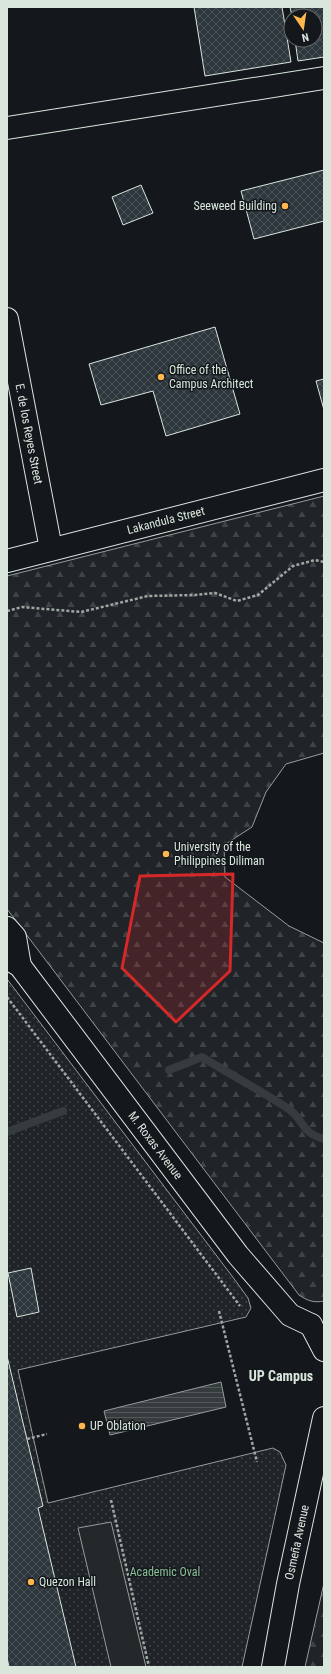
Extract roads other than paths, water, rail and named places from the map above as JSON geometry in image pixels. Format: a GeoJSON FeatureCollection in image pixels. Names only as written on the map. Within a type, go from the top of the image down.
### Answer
{"type":"FeatureCollection","features":[{"type":"Feature","properties":{"kind":"street"},"geometry":{"type":"LineString","coordinates":[[7,128],[324,78]]}},
{"type":"Feature","properties":{"kind":"street","name":"E. de los Reyes Street"},"geometry":{"type":"LineString","coordinates":[[7,319],[51,549]]}},
{"type":"Feature","properties":{"kind":"street","name":"Lakandula Street"},"geometry":{"type":"LineString","coordinates":[[7,561],[324,480]]}},
{"type":"Feature","properties":{"kind":"street"},"geometry":{"type":"LineString","coordinates":[[7,928],[15,937],[14,962]]}},
{"type":"Feature","properties":{"kind":"street","name":"M. Roxas Avenue"},"geometry":{"type":"LineString","coordinates":[[14,962],[238,1255],[290,1315],[318,1323]]}},
{"type":"Feature","properties":{"kind":"street"},"geometry":{"type":"LineString","coordinates":[[318,1323],[324,1350]]}},
{"type":"Feature","properties":{"kind":"street","name":"Osmeña Avenue"},"geometry":{"type":"LineString","coordinates":[[273,1667],[291,1570],[324,1418]]}},
{"type":"Feature","properties":{"kind":"waterway"},"geometry":{"type":"LineString","coordinates":[[169,1070],[202,1057],[290,1110],[295,1114],[307,1130],[324,1139]]}},
{"type":"Feature","properties":{"kind":"waterway"},"geometry":{"type":"LineString","coordinates":[[7,1132],[63,1111]]}},
{"type":"Feature","properties":{"kind":"place","name":"Seeweed Building"},"geometry":{"type":"Point","coordinates":[285,206]}},
{"type":"Feature","properties":{"kind":"place","name":"Office of the Campus Architect"},"geometry":{"type":"Point","coordinates":[161,377]}},
{"type":"Feature","properties":{"kind":"place","name":"University of the Philippines Diliman"},"geometry":{"type":"Point","coordinates":[166,854]}},
{"type":"Feature","properties":{"kind":"place","name":"UP Oblation"},"geometry":{"type":"Point","coordinates":[82,1426]}},
{"type":"Feature","properties":{"kind":"place","name":"Quezon Hall"},"geometry":{"type":"Point","coordinates":[31,1582]}},
{"type":"Feature","properties":{"kind":"district","name":"UP Campus"},"geometry":{"type":"Point","coordinates":[281,1376]}},
{"type":"Feature","properties":{"kind":"park label","name":"Academic Oval"},"geometry":{"type":"Point","coordinates":[165,1572]}}]}
